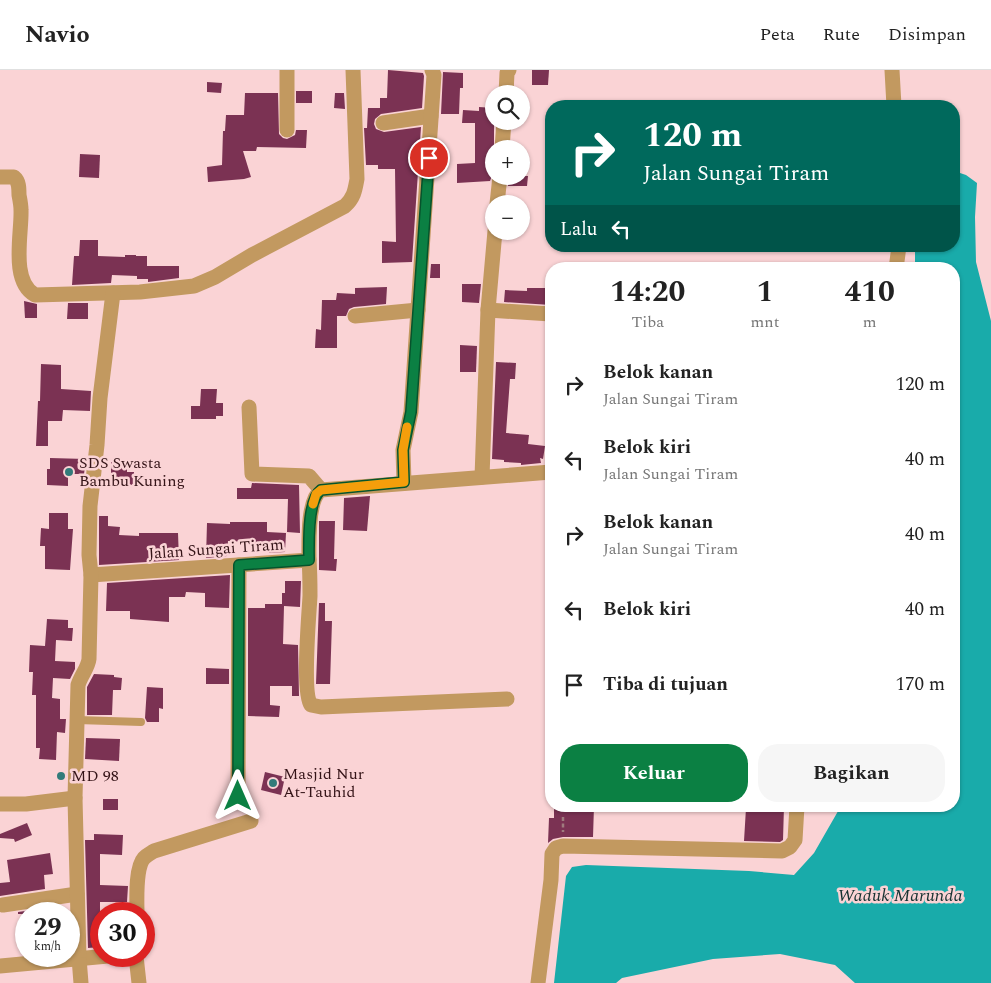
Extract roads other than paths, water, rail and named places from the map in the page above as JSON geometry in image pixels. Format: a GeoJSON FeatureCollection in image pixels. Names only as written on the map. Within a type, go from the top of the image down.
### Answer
{"type":"FeatureCollection","features":[{"type":"Feature","properties":{"kind":"street"},"geometry":{"type":"LineString","coordinates":[[287,70],[287,130]]}},
{"type":"Feature","properties":{"kind":"street"},"geometry":{"type":"LineString","coordinates":[[0,177],[14,176],[18,183],[21,210],[19,233],[20,260],[25,286],[29,292],[35,295],[113,293],[201,284],[345,206],[350,201],[354,194],[356,178],[354,70]]}},
{"type":"Feature","properties":{"kind":"street"},"geometry":{"type":"LineString","coordinates":[[404,482],[403,450],[411,412],[431,138],[430,116],[434,75],[432,70]]}},
{"type":"Feature","properties":{"kind":"street"},"geometry":{"type":"LineString","coordinates":[[506,85],[509,70]]}},
{"type":"Feature","properties":{"kind":"street"},"geometry":{"type":"LineString","coordinates":[[892,70],[894,100]]}},
{"type":"Feature","properties":{"kind":"street"},"geometry":{"type":"LineString","coordinates":[[383,123],[430,116]]}},
{"type":"Feature","properties":{"kind":"street"},"geometry":{"type":"LineString","coordinates":[[482,477],[488,310],[494,240]]}},
{"type":"Feature","properties":{"kind":"street"},"geometry":{"type":"LineString","coordinates":[[77,902],[75,798],[78,685],[89,659],[90,506],[100,398],[113,293]]}},
{"type":"Feature","properties":{"kind":"street"},"geometry":{"type":"LineString","coordinates":[[355,316],[418,310]]}},
{"type":"Feature","properties":{"kind":"street"},"geometry":{"type":"LineString","coordinates":[[488,310],[545,314]]}},
{"type":"Feature","properties":{"kind":"street"},"geometry":{"type":"LineString","coordinates":[[249,407],[252,474],[309,476],[321,490]]}},
{"type":"Feature","properties":{"kind":"street"},"geometry":{"type":"LineString","coordinates":[[507,699],[321,707],[311,705],[308,701],[307,673],[310,595],[309,535],[313,501],[316,494],[321,490],[545,472]]}},
{"type":"Feature","properties":{"kind":"street","name":"Jalan Sungai Tiram"},"geometry":{"type":"LineString","coordinates":[[91,575],[309,560]]}},
{"type":"Feature","properties":{"kind":"street"},"geometry":{"type":"LineString","coordinates":[[238,796],[239,565]]}},
{"type":"Feature","properties":{"kind":"street"},"geometry":{"type":"LineString","coordinates":[[0,804],[26,804],[75,798]]}},
{"type":"Feature","properties":{"kind":"street"},"geometry":{"type":"LineString","coordinates":[[538,983],[551,880],[552,854],[556,848],[563,846],[782,851],[790,848],[795,840],[797,812]]}},
{"type":"Feature","properties":{"kind":"street"},"geometry":{"type":"LineString","coordinates":[[138,902],[139,870],[142,860],[146,856],[154,851],[251,821]]}},
{"type":"Feature","properties":{"kind":"street"},"geometry":{"type":"LineString","coordinates":[[3,905],[77,894]]}},
{"type":"Feature","properties":{"kind":"street"},"geometry":{"type":"LineString","coordinates":[[0,966],[15,964]]}},
{"type":"Feature","properties":{"kind":"street"},"geometry":{"type":"LineString","coordinates":[[79,967],[81,983]]}},
{"type":"Feature","properties":{"kind":"street"},"geometry":{"type":"LineString","coordinates":[[137,967],[138,983]]}},
{"type":"Feature","properties":{"kind":"lane"},"geometry":{"type":"LineString","coordinates":[[77,720],[141,722]]}},
{"type":"Feature","properties":{"kind":"water","name":"Waduk Marunda"},"geometry":{"type":"Polygon","coordinates":[[[960,173],[966,175],[977,183],[975,217],[976,262],[991,321],[991,983],[855,983],[835,965],[780,954],[713,959],[622,978],[616,983],[554,983],[566,876],[572,867],[586,865],[749,871],[794,875],[814,853],[838,812],[960,812],[960,262],[915,262],[915,252],[960,252],[960,173]]]}},
{"type":"Feature","properties":{"kind":"place","name":"SDS Swasta Bambu Kuning"},"geometry":{"type":"Point","coordinates":[69,472]}},
{"type":"Feature","properties":{"kind":"place","name":"MD 98"},"geometry":{"type":"Point","coordinates":[61,776]}},
{"type":"Feature","properties":{"kind":"place","name":"Masjid Nur At-Tauhid"},"geometry":{"type":"Point","coordinates":[273,783]}}]}
